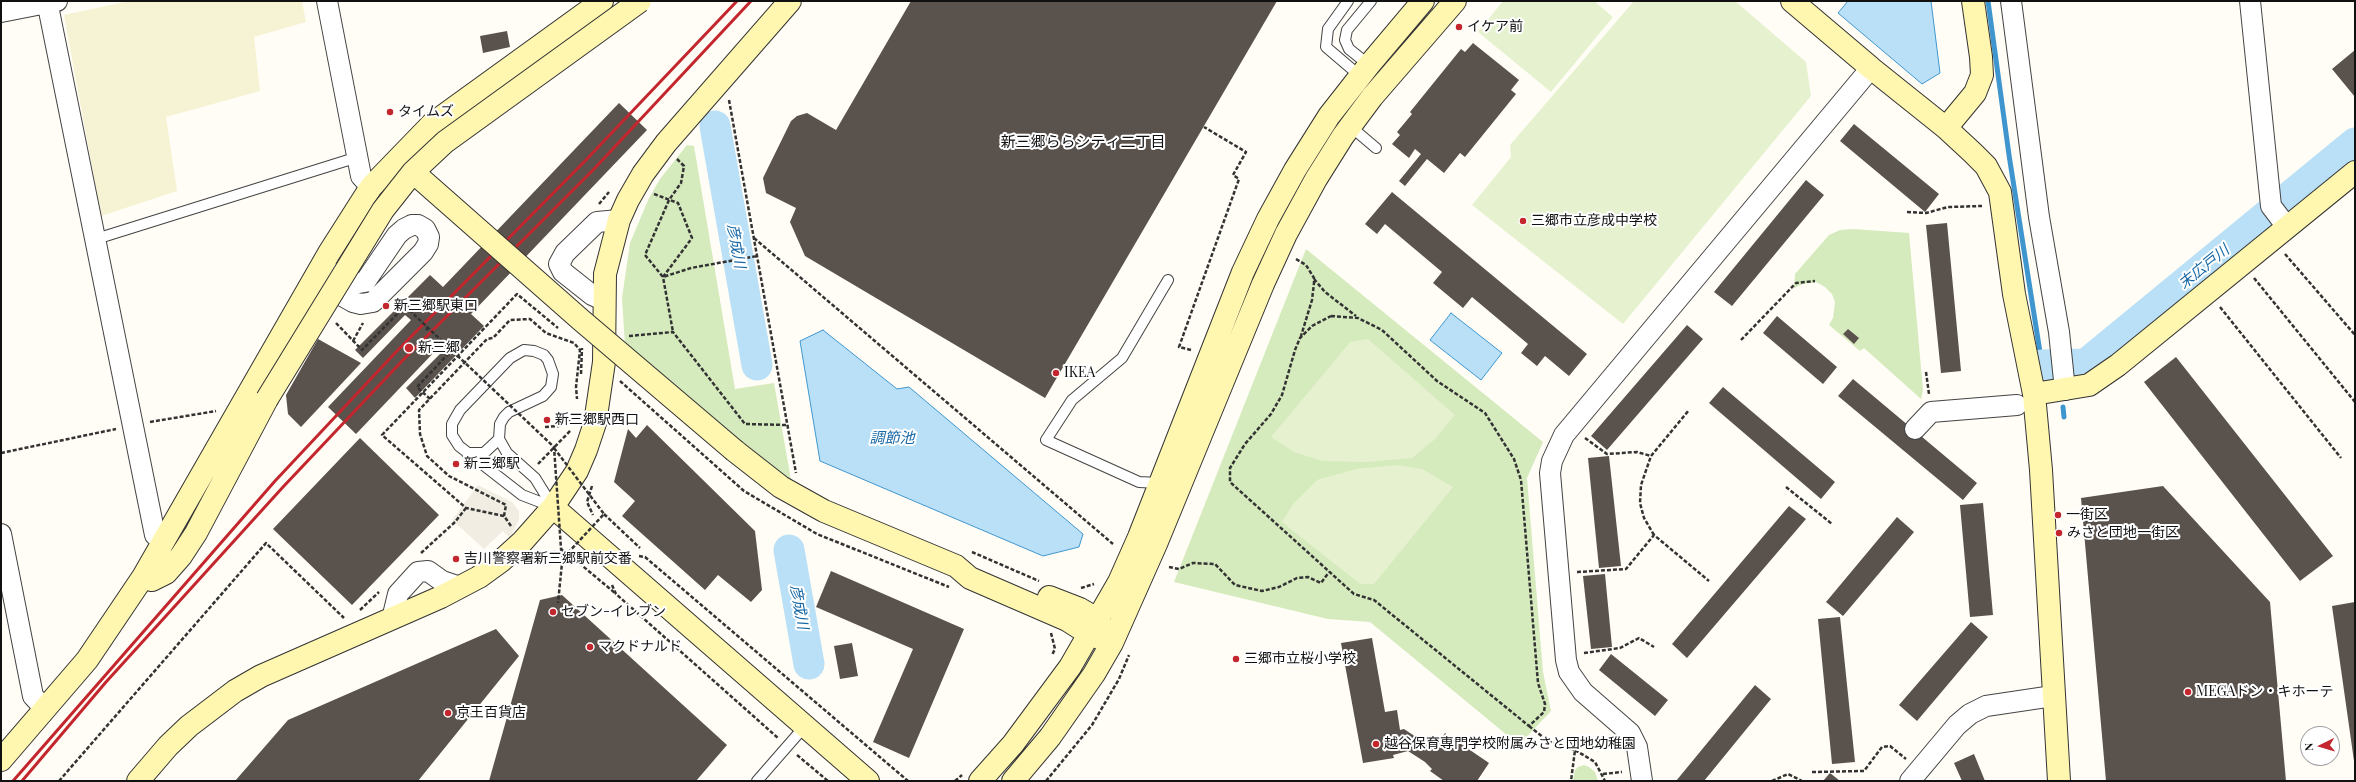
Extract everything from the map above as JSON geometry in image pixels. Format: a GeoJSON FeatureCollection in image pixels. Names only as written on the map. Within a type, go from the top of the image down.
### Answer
{"type":"FeatureCollection","features":[{"type":"Feature","properties":{"kind":"street"},"geometry":{"type":"LineString","coordinates":[[327,1],[362,176],[370,187]]}},
{"type":"Feature","properties":{"kind":"street"},"geometry":{"type":"LineString","coordinates":[[1,760],[87,660],[143,577],[162,541],[348,220],[370,187],[432,124],[602,1]]}},
{"type":"Feature","properties":{"kind":"street"},"geometry":{"type":"LineString","coordinates":[[143,577],[152,580],[166,573],[181,556],[196,533],[267,399],[383,210],[413,172],[445,142],[640,1]]}},
{"type":"Feature","properties":{"kind":"street"},"geometry":{"type":"LineString","coordinates":[[138,781],[184,731],[235,691],[261,676],[392,619],[460,587],[501,561],[522,542],[553,507],[576,471],[586,450],[595,423],[604,362],[603,300],[605,274],[619,220],[643,174],[666,143],[790,1]]}},
{"type":"Feature","properties":{"kind":"street"},"geometry":{"type":"LineString","coordinates":[[972,776],[1021,732],[1070,667],[1119,582],[1140,537],[1159,483],[1243,272],[1268,219],[1330,116],[1365,70],[1423,1]]}},
{"type":"Feature","properties":{"kind":"street"},"geometry":{"type":"LineString","coordinates":[[1013,781],[1050,737],[1094,674],[1122,647],[1286,234],[1316,179],[1350,126],[1372,97],[1455,1]]}},
{"type":"Feature","properties":{"kind":"street"},"geometry":{"type":"LineString","coordinates":[[1792,1],[1871,68],[1946,128],[1986,166],[2000,192],[2026,399],[2041,470],[2059,781]]}},
{"type":"Feature","properties":{"kind":"street"},"geometry":{"type":"LineString","coordinates":[[1946,128],[1975,93],[1982,75],[1982,58],[1973,1]]}},
{"type":"Feature","properties":{"kind":"street"},"geometry":{"type":"LineString","coordinates":[[2011,1],[2039,217],[2059,332],[2065,390]]}},
{"type":"Feature","properties":{"kind":"street"},"geometry":{"type":"LineString","coordinates":[[2250,1],[2278,223]]}},
{"type":"Feature","properties":{"kind":"street"},"geometry":{"type":"LineString","coordinates":[[1,12],[51,2],[96,239],[155,535],[162,541]]}},
{"type":"Feature","properties":{"kind":"street"},"geometry":{"type":"LineString","coordinates":[[1642,781],[1637,747],[1630,733],[1575,683],[1569,672],[1566,655],[1550,473],[1552,461],[1558,444],[1571,427],[1871,68]]}},
{"type":"Feature","properties":{"kind":"street"},"geometry":{"type":"LineString","coordinates":[[413,172],[575,314],[735,451],[781,487],[818,508],[960,558],[970,578],[1067,620],[1093,627],[1122,647]]}},
{"type":"Feature","properties":{"kind":"street"},"geometry":{"type":"LineString","coordinates":[[1915,429],[1931,412],[2026,399],[2089,385],[2118,365],[2242,264],[2278,223],[2355,172]]}},
{"type":"Feature","properties":{"kind":"street"},"geometry":{"type":"LineString","coordinates":[[603,300],[592,295],[563,272],[559,264],[565,253],[597,222],[619,220]]}},
{"type":"Feature","properties":{"kind":"street"},"geometry":{"type":"LineString","coordinates":[[418,225],[425,229],[428,244],[423,252],[384,292],[372,302],[361,304],[353,302],[323,285],[318,272],[330,272],[353,284],[360,284],[369,278],[397,235],[404,229],[418,225]]}},
{"type":"Feature","properties":{"kind":"street"},"geometry":{"type":"LineString","coordinates":[[369,278],[384,292]]}},
{"type":"Feature","properties":{"kind":"street"},"geometry":{"type":"LineString","coordinates":[[553,507],[868,781]]}},
{"type":"Feature","properties":{"kind":"street"},"geometry":{"type":"LineString","coordinates":[[1,534],[33,696],[45,709]]}},
{"type":"Feature","properties":{"kind":"street"},"geometry":{"type":"LineString","coordinates":[[392,619],[398,594],[418,572],[428,571],[442,581],[460,587]]}},
{"type":"Feature","properties":{"kind":"street"},"geometry":{"type":"LineString","coordinates":[[1910,781],[1957,726],[1970,714],[1986,706],[2053,696]]}},
{"type":"Feature","properties":{"kind":"lane"},"geometry":{"type":"LineString","coordinates":[[1348,1],[1328,29],[1326,47],[1365,70]]}},
{"type":"Feature","properties":{"kind":"lane"},"geometry":{"type":"LineString","coordinates":[[1365,70],[1349,49],[1345,40],[1347,30],[1371,1]]}},
{"type":"Feature","properties":{"kind":"lane"},"geometry":{"type":"LineString","coordinates":[[1350,126],[1376,148]]}},
{"type":"Feature","properties":{"kind":"lane"},"geometry":{"type":"LineString","coordinates":[[96,239],[358,156]]}},
{"type":"Feature","properties":{"kind":"lane"},"geometry":{"type":"LineString","coordinates":[[1159,483],[1139,482],[1046,440],[1072,400],[1122,358],[1168,280]]}},
{"type":"Feature","properties":{"kind":"lane"},"geometry":{"type":"LineString","coordinates":[[524,350],[544,355],[551,366],[553,374],[550,387],[539,399],[509,412],[504,417],[500,424],[499,439],[507,453],[535,478],[553,507],[522,495],[467,453],[459,446],[452,435],[452,424],[460,410],[510,358],[524,350]]}},
{"type":"Feature","properties":{"kind":"lane"},"geometry":{"type":"LineString","coordinates":[[467,453],[484,453],[499,439]]}},
{"type":"Feature","properties":{"kind":"lane"},"geometry":{"type":"LineString","coordinates":[[757,781],[805,726]]}},
{"type":"Feature","properties":{"kind":"path"},"geometry":{"type":"LineString","coordinates":[[728,93],[797,477]]}},
{"type":"Feature","properties":{"kind":"path"},"geometry":{"type":"LineString","coordinates":[[1191,350],[1179,347],[1239,179],[1233,175],[1246,152],[1204,127]]}},
{"type":"Feature","properties":{"kind":"path"},"geometry":{"type":"LineString","coordinates":[[673,156],[684,166],[681,183],[669,200],[645,255],[663,277],[673,332],[745,424],[787,425]]}},
{"type":"Feature","properties":{"kind":"path"},"geometry":{"type":"LineString","coordinates":[[649,192],[678,203],[692,238],[663,277]]}},
{"type":"Feature","properties":{"kind":"path"},"geometry":{"type":"LineString","coordinates":[[1907,212],[1926,213],[1948,207],[1985,206]]}},
{"type":"Feature","properties":{"kind":"path"},"geometry":{"type":"LineString","coordinates":[[2278,223],[2355,335]]}},
{"type":"Feature","properties":{"kind":"path"},"geometry":{"type":"LineString","coordinates":[[753,237],[1113,544]]}},
{"type":"Feature","properties":{"kind":"path"},"geometry":{"type":"LineString","coordinates":[[663,277],[691,268],[757,256]]}},
{"type":"Feature","properties":{"kind":"path"},"geometry":{"type":"LineString","coordinates":[[1295,258],[1306,265],[1325,292],[1358,318],[1382,330],[1437,381],[1485,413],[1514,459],[1521,480],[1538,683],[1545,704],[1544,712],[1529,726]]}},
{"type":"Feature","properties":{"kind":"path"},"geometry":{"type":"LineString","coordinates":[[2242,264],[2355,402]]}},
{"type":"Feature","properties":{"kind":"path"},"geometry":{"type":"LineString","coordinates":[[1314,278],[1312,300],[1300,338],[1294,350],[1282,395],[1271,414],[1240,452],[1230,468],[1228,476],[1230,482],[1235,489],[1354,594],[1374,600],[1548,741],[1575,750],[1595,762],[1605,781]]}},
{"type":"Feature","properties":{"kind":"path"},"geometry":{"type":"LineString","coordinates":[[1741,340],[1796,283],[1815,281]]}},
{"type":"Feature","properties":{"kind":"path"},"geometry":{"type":"LineString","coordinates":[[2207,292],[2341,458]]}},
{"type":"Feature","properties":{"kind":"path"},"geometry":{"type":"LineString","coordinates":[[331,318],[362,350],[405,306],[427,329],[452,350],[554,447],[604,514],[640,548]]}},
{"type":"Feature","properties":{"kind":"path"},"geometry":{"type":"LineString","coordinates":[[1300,338],[1312,326],[1331,316],[1358,318]]}},
{"type":"Feature","properties":{"kind":"path"},"geometry":{"type":"LineString","coordinates":[[511,526],[504,516],[506,505],[450,476],[427,456],[420,434],[419,410],[487,339],[493,338],[510,320],[530,319],[546,333],[574,343],[580,350],[576,387],[578,401]]}},
{"type":"Feature","properties":{"kind":"path"},"geometry":{"type":"LineString","coordinates":[[354,341],[363,322]]}},
{"type":"Feature","properties":{"kind":"path"},"geometry":{"type":"LineString","coordinates":[[627,336],[673,332]]}},
{"type":"Feature","properties":{"kind":"path"},"geometry":{"type":"LineString","coordinates":[[430,399],[417,387],[452,350]]}},
{"type":"Feature","properties":{"kind":"path"},"geometry":{"type":"LineString","coordinates":[[619,387],[620,374]]}},
{"type":"Feature","properties":{"kind":"path"},"geometry":{"type":"LineString","coordinates":[[620,381],[744,491],[817,534],[954,589]]}},
{"type":"Feature","properties":{"kind":"path"},"geometry":{"type":"LineString","coordinates":[[1689,410],[1651,456],[1641,485],[1640,503],[1644,518],[1654,535],[1709,581]]}},
{"type":"Feature","properties":{"kind":"path"},"geometry":{"type":"LineString","coordinates":[[545,427],[559,426],[579,416]]}},
{"type":"Feature","properties":{"kind":"path"},"geometry":{"type":"LineString","coordinates":[[1571,427],[1607,454],[1637,452],[1651,456]]}},
{"type":"Feature","properties":{"kind":"path"},"geometry":{"type":"LineString","coordinates":[[554,447],[562,564],[558,603]]}},
{"type":"Feature","properties":{"kind":"path"},"geometry":{"type":"LineString","coordinates":[[593,482],[587,502],[598,523]]}},
{"type":"Feature","properties":{"kind":"path"},"geometry":{"type":"LineString","coordinates":[[1786,487],[1832,524]]}},
{"type":"Feature","properties":{"kind":"path"},"geometry":{"type":"LineString","coordinates":[[562,564],[567,554],[604,514]]}},
{"type":"Feature","properties":{"kind":"path"},"geometry":{"type":"LineString","coordinates":[[1559,574],[1626,570],[1654,535]]}},
{"type":"Feature","properties":{"kind":"path"},"geometry":{"type":"LineString","coordinates":[[59,781],[266,543],[348,621]]}},
{"type":"Feature","properties":{"kind":"path"},"geometry":{"type":"LineString","coordinates":[[561,549],[579,563],[606,588],[616,594],[828,781]]}},
{"type":"Feature","properties":{"kind":"path"},"geometry":{"type":"LineString","coordinates":[[530,561],[535,556],[554,552],[582,557]]}},
{"type":"Feature","properties":{"kind":"path"},"geometry":{"type":"LineString","coordinates":[[636,555],[645,557],[908,781]]}},
{"type":"Feature","properties":{"kind":"path"},"geometry":{"type":"LineString","coordinates":[[960,558],[1045,583]]}},
{"type":"Feature","properties":{"kind":"path"},"geometry":{"type":"LineString","coordinates":[[1169,567],[1179,569],[1193,563],[1215,564],[1235,585],[1262,591],[1279,587],[1297,578],[1308,577],[1321,583],[1329,572]]}},
{"type":"Feature","properties":{"kind":"path"},"geometry":{"type":"LineString","coordinates":[[611,584],[616,594]]}},
{"type":"Feature","properties":{"kind":"path"},"geometry":{"type":"LineString","coordinates":[[1074,590],[1094,584]]}},
{"type":"Feature","properties":{"kind":"path"},"geometry":{"type":"LineString","coordinates":[[1050,630],[1055,649],[1050,661]]}},
{"type":"Feature","properties":{"kind":"path"},"geometry":{"type":"LineString","coordinates":[[1566,655],[1620,648],[1639,638],[1654,647]]}},
{"type":"Feature","properties":{"kind":"path"},"geometry":{"type":"LineString","coordinates":[[1046,781],[1092,725],[1119,679],[1122,647]]}},
{"type":"Feature","properties":{"kind":"path"},"geometry":{"type":"LineString","coordinates":[[1812,772],[1864,771],[1882,747],[1890,746],[1908,760]]}},
{"type":"Feature","properties":{"kind":"path"},"geometry":{"type":"LineString","coordinates":[[1570,781],[1575,750]]}},
{"type":"Feature","properties":{"kind":"path"},"geometry":{"type":"LineString","coordinates":[[1772,781],[1788,774],[1802,781]]}},
{"type":"Feature","properties":{"kind":"path"},"geometry":{"type":"LineString","coordinates":[[955,781],[972,776]]}},
{"type":"Feature","properties":{"kind":"shaded area"},"geometry":{"type":"Polygon","coordinates":[[[129,1],[302,1],[306,22],[254,37],[260,91],[166,117],[177,191],[101,216],[64,15],[129,1]]]}},
{"type":"Feature","properties":{"kind":"shaded area"},"geometry":{"type":"Polygon","coordinates":[[[478,485],[512,502],[519,511],[519,520],[510,538],[503,531],[484,549],[452,520],[478,485]]]}},
{"type":"Feature","properties":{"kind":"green space"},"geometry":{"type":"Polygon","coordinates":[[[1503,1],[1594,1],[1613,17],[1551,92],[1478,32],[1503,1]]]}},
{"type":"Feature","properties":{"kind":"green space"},"geometry":{"type":"Polygon","coordinates":[[[1634,1],[1735,1],[1806,62],[1811,96],[1623,324],[1472,205],[1511,157],[1510,145],[1634,1]]]}},
{"type":"Feature","properties":{"kind":"green space"},"geometry":{"type":"Polygon","coordinates":[[[687,145],[694,146],[735,389],[774,383],[791,480],[761,461],[625,345],[622,298],[630,243],[649,198],[660,179],[687,145]]]}},
{"type":"Feature","properties":{"kind":"green space"},"geometry":{"type":"Polygon","coordinates":[[[1853,229],[1909,233],[1923,390],[1921,399],[1864,348],[1860,351],[1829,325],[1833,318],[1835,302],[1832,294],[1825,287],[1816,282],[1803,284],[1794,288],[1795,274],[1829,235],[1840,230],[1853,229]]]}},
{"type":"Feature","properties":{"kind":"green space"},"geometry":{"type":"Polygon","coordinates":[[[1306,249],[1543,442],[1527,478],[1543,672],[1551,711],[1519,745],[1370,622],[1328,619],[1174,582],[1306,249]]]}},
{"type":"Feature","properties":{"kind":"green space"},"geometry":{"type":"Polygon","coordinates":[[[1368,339],[1455,415],[1434,440],[1412,458],[1367,462],[1322,461],[1294,452],[1271,437],[1350,342],[1368,339]]]}},
{"type":"Feature","properties":{"kind":"green space"},"geometry":{"type":"Polygon","coordinates":[[[1397,465],[1422,469],[1453,487],[1374,584],[1360,584],[1282,522],[1293,504],[1317,480],[1356,469],[1397,465]]]}},
{"type":"Feature","properties":{"kind":"green space"},"geometry":{"type":"Polygon","coordinates":[[[1584,765],[1595,772],[1598,781],[1573,781],[1575,770],[1584,765]]]}},
{"type":"Feature","properties":{"kind":"water"},"geometry":{"type":"Polygon","coordinates":[[[1848,1],[1931,1],[1940,73],[1922,84],[1838,13],[1848,1]]]}},
{"type":"Feature","properties":{"kind":"water"},"geometry":{"type":"Polygon","coordinates":[[[1451,313],[1502,353],[1481,380],[1430,340],[1451,313]]]}},
{"type":"Feature","properties":{"kind":"water","name":"調節池"},"geometry":{"type":"Polygon","coordinates":[[[823,330],[897,389],[909,387],[1083,534],[1079,547],[1043,556],[820,461],[800,341],[823,330]]]}},
{"type":"Feature","properties":{"kind":"building","name":"IKEA"},"geometry":{"type":"Polygon","coordinates":[[[911,1],[1277,1],[1045,398],[805,256],[790,222],[796,208],[766,193],[763,178],[791,121],[797,116],[807,113],[836,130],[911,1]]]}},
{"type":"Feature","properties":{"kind":"building"},"geometry":{"type":"Polygon","coordinates":[[[507,31],[510,47],[483,53],[480,36],[507,31]]]}},
{"type":"Feature","properties":{"kind":"building"},"geometry":{"type":"Polygon","coordinates":[[[1473,43],[1519,80],[1511,90],[1516,94],[1465,157],[1460,153],[1444,173],[1427,159],[1405,186],[1399,181],[1421,154],[1415,149],[1409,158],[1392,144],[1400,135],[1397,132],[1412,114],[1410,112],[1461,49],[1465,52],[1473,43]]]}},
{"type":"Feature","properties":{"kind":"building"},"geometry":{"type":"Polygon","coordinates":[[[2355,50],[2355,97],[2332,69],[2355,50]]]}},
{"type":"Feature","properties":{"kind":"building","name":"新三郷"},"geometry":{"type":"Polygon","coordinates":[[[619,103],[647,130],[471,314],[484,326],[415,398],[406,388],[443,351],[439,347],[356,434],[328,407],[411,320],[405,315],[363,358],[355,350],[430,275],[443,287],[619,103]]]}},
{"type":"Feature","properties":{"kind":"building"},"geometry":{"type":"Polygon","coordinates":[[[1854,124],[1939,194],[1925,212],[1840,141],[1854,124]]]}},
{"type":"Feature","properties":{"kind":"building"},"geometry":{"type":"Polygon","coordinates":[[[1806,180],[1824,195],[1732,306],[1714,292],[1806,180]]]}},
{"type":"Feature","properties":{"kind":"building"},"geometry":{"type":"Polygon","coordinates":[[[1392,192],[1587,354],[1569,376],[1545,356],[1537,366],[1521,353],[1528,344],[1472,297],[1463,308],[1433,283],[1442,272],[1385,224],[1377,234],[1365,224],[1392,192]]]}},
{"type":"Feature","properties":{"kind":"building"},"geometry":{"type":"Polygon","coordinates":[[[1947,223],[1961,371],[1941,373],[1926,225],[1947,223]]]}},
{"type":"Feature","properties":{"kind":"building"},"geometry":{"type":"Polygon","coordinates":[[[1777,316],[1837,367],[1823,384],[1763,333],[1777,316]]]}},
{"type":"Feature","properties":{"kind":"building"},"geometry":{"type":"Polygon","coordinates":[[[1687,325],[1703,339],[1607,450],[1591,436],[1687,325]]]}},
{"type":"Feature","properties":{"kind":"building"},"geometry":{"type":"Polygon","coordinates":[[[1848,329],[1859,338],[1854,344],[1843,334],[1848,329]]]}},
{"type":"Feature","properties":{"kind":"building"},"geometry":{"type":"Polygon","coordinates":[[[318,339],[361,363],[301,427],[288,414],[286,395],[318,339]]]}},
{"type":"Feature","properties":{"kind":"building"},"geometry":{"type":"Polygon","coordinates":[[[2176,357],[2333,556],[2300,581],[2144,382],[2176,357]]]}},
{"type":"Feature","properties":{"kind":"building"},"geometry":{"type":"Polygon","coordinates":[[[1853,379],[1977,483],[1963,500],[1838,396],[1853,379]]]}},
{"type":"Feature","properties":{"kind":"building"},"geometry":{"type":"Polygon","coordinates":[[[1723,387],[1835,482],[1821,499],[1709,403],[1723,387]]]}},
{"type":"Feature","properties":{"kind":"building"},"geometry":{"type":"Polygon","coordinates":[[[647,425],[755,531],[762,590],[751,602],[718,575],[705,590],[622,516],[635,501],[614,482],[628,429],[636,438],[647,425]]]}},
{"type":"Feature","properties":{"kind":"building"},"geometry":{"type":"Polygon","coordinates":[[[360,438],[439,515],[352,605],[273,529],[360,438]]]}},
{"type":"Feature","properties":{"kind":"building"},"geometry":{"type":"Polygon","coordinates":[[[1609,456],[1621,566],[1599,568],[1588,458],[1609,456]]]}},
{"type":"Feature","properties":{"kind":"building","name":"MEGAドン・キホーテ"},"geometry":{"type":"Polygon","coordinates":[[[2163,486],[2270,602],[2286,781],[2106,781],[2081,498],[2163,486]]]}},
{"type":"Feature","properties":{"kind":"building"},"geometry":{"type":"Polygon","coordinates":[[[1983,503],[1993,615],[1970,617],[1960,505],[1983,503]]]}},
{"type":"Feature","properties":{"kind":"building"},"geometry":{"type":"Polygon","coordinates":[[[1789,506],[1806,519],[1687,658],[1672,644],[1789,506]]]}},
{"type":"Feature","properties":{"kind":"building"},"geometry":{"type":"Polygon","coordinates":[[[1897,517],[1914,532],[1843,616],[1826,602],[1897,517]]]}},
{"type":"Feature","properties":{"kind":"building"},"geometry":{"type":"Polygon","coordinates":[[[831,571],[964,629],[909,758],[873,742],[913,649],[816,607],[831,571]]]}},
{"type":"Feature","properties":{"kind":"building"},"geometry":{"type":"Polygon","coordinates":[[[1605,574],[1612,647],[1591,649],[1583,576],[1605,574]]]}},
{"type":"Feature","properties":{"kind":"building"},"geometry":{"type":"Polygon","coordinates":[[[562,595],[727,745],[696,781],[489,781],[540,600],[562,595]]]}},
{"type":"Feature","properties":{"kind":"building"},"geometry":{"type":"Polygon","coordinates":[[[2355,602],[2355,761],[2354,761],[2332,606],[2355,602]]]}},
{"type":"Feature","properties":{"kind":"building"},"geometry":{"type":"Polygon","coordinates":[[[1840,617],[1855,762],[1832,764],[1818,619],[1840,617]]]}},
{"type":"Feature","properties":{"kind":"building"},"geometry":{"type":"Polygon","coordinates":[[[1971,622],[1988,637],[1917,721],[1899,705],[1971,622]]]}},
{"type":"Feature","properties":{"kind":"building"},"geometry":{"type":"Polygon","coordinates":[[[496,629],[519,656],[418,781],[235,781],[288,720],[496,629]]]}},
{"type":"Feature","properties":{"kind":"building"},"geometry":{"type":"Polygon","coordinates":[[[1372,638],[1385,712],[1397,710],[1400,730],[1404,729],[1434,749],[1445,733],[1489,763],[1477,781],[1444,781],[1430,771],[1432,769],[1425,762],[1408,751],[1393,755],[1394,758],[1363,763],[1341,643],[1372,638]]]}},
{"type":"Feature","properties":{"kind":"building"},"geometry":{"type":"Polygon","coordinates":[[[852,643],[858,676],[840,679],[834,646],[852,643]]]}},
{"type":"Feature","properties":{"kind":"building"},"geometry":{"type":"Polygon","coordinates":[[[1611,654],[1668,700],[1655,716],[1599,670],[1611,654]]]}},
{"type":"Feature","properties":{"kind":"building"},"geometry":{"type":"Polygon","coordinates":[[[1755,685],[1771,699],[1704,781],[1676,781],[1755,685]]]}},
{"type":"Feature","properties":{"kind":"building"},"geometry":{"type":"Polygon","coordinates":[[[1974,754],[1985,781],[1962,781],[1954,763],[1974,754]]]}},
{"type":"Feature","properties":{"kind":"building"},"geometry":{"type":"Polygon","coordinates":[[[1830,773],[1840,781],[1823,781],[1830,773]]]}},
{"type":"Feature","properties":{"kind":"waterway"},"geometry":{"type":"LineString","coordinates":[[1988,1],[2009,155],[2042,365]]}},
{"type":"Feature","properties":{"kind":"waterway","name":"彦成川"},"geometry":{"type":"LineString","coordinates":[[715,126],[757,365]]}},
{"type":"Feature","properties":{"kind":"waterway","name":"末広戸川"},"geometry":{"type":"LineString","coordinates":[[2042,365],[2086,364],[2355,143]]}},
{"type":"Feature","properties":{"kind":"waterway"},"geometry":{"type":"LineString","coordinates":[[2063,407],[2064,417]]}},
{"type":"Feature","properties":{"kind":"waterway","name":"彦成川"},"geometry":{"type":"LineString","coordinates":[[789,550],[809,664]]}},
{"type":"Feature","properties":{"kind":"railway"},"geometry":{"type":"LineString","coordinates":[[13,781],[275,481],[396,352],[585,161],[737,1]]}},
{"type":"Feature","properties":{"kind":"railway"},"geometry":{"type":"LineString","coordinates":[[22,781],[106,682],[283,487],[404,359],[594,169],[751,1]]}},
{"type":"Feature","properties":{"kind":"place","name":"イケア前"},"geometry":{"type":"Point","coordinates":[1459,27]}},
{"type":"Feature","properties":{"kind":"place","name":"タイムズ"},"geometry":{"type":"Point","coordinates":[390,112]}},
{"type":"Feature","properties":{"kind":"place","name":"三郷市立彦成中学校"},"geometry":{"type":"Point","coordinates":[1523,221]}},
{"type":"Feature","properties":{"kind":"place","name":"新三郷駅東口"},"geometry":{"type":"Point","coordinates":[386,306]}},
{"type":"Feature","properties":{"kind":"place","name":"新三郷"},"geometry":{"type":"Point","coordinates":[409,348]}},
{"type":"Feature","properties":{"kind":"place","name":"IKEA"},"geometry":{"type":"Point","coordinates":[1056,373]}},
{"type":"Feature","properties":{"kind":"place","name":"新三郷駅西口"},"geometry":{"type":"Point","coordinates":[547,420]}},
{"type":"Feature","properties":{"kind":"place","name":"新三郷駅"},"geometry":{"type":"Point","coordinates":[456,464]}},
{"type":"Feature","properties":{"kind":"place","name":"一街区"},"geometry":{"type":"Point","coordinates":[2058,515]}},
{"type":"Feature","properties":{"kind":"place","name":"みさと団地一街区"},"geometry":{"type":"Point","coordinates":[2059,533]}},
{"type":"Feature","properties":{"kind":"place","name":"吉川警察署新三郷駅前交番"},"geometry":{"type":"Point","coordinates":[456,559]}},
{"type":"Feature","properties":{"kind":"place","name":"セブン-イレブン"},"geometry":{"type":"Point","coordinates":[553,612]}},
{"type":"Feature","properties":{"kind":"place","name":"マクドナルド"},"geometry":{"type":"Point","coordinates":[590,647]}},
{"type":"Feature","properties":{"kind":"place","name":"三郷市立桜小学校"},"geometry":{"type":"Point","coordinates":[1236,659]}},
{"type":"Feature","properties":{"kind":"place","name":"MEGAドン・キホーテ"},"geometry":{"type":"Point","coordinates":[2188,692]}},
{"type":"Feature","properties":{"kind":"place","name":"京王百貨店"},"geometry":{"type":"Point","coordinates":[448,713]}},
{"type":"Feature","properties":{"kind":"place","name":"越谷保育専門学校附属みさと団地幼稚園"},"geometry":{"type":"Point","coordinates":[1376,744]}},
{"type":"Feature","properties":{"kind":"district","name":"新三郷ららシティ二丁目"},"geometry":{"type":"Point","coordinates":[1083,142]}}]}
